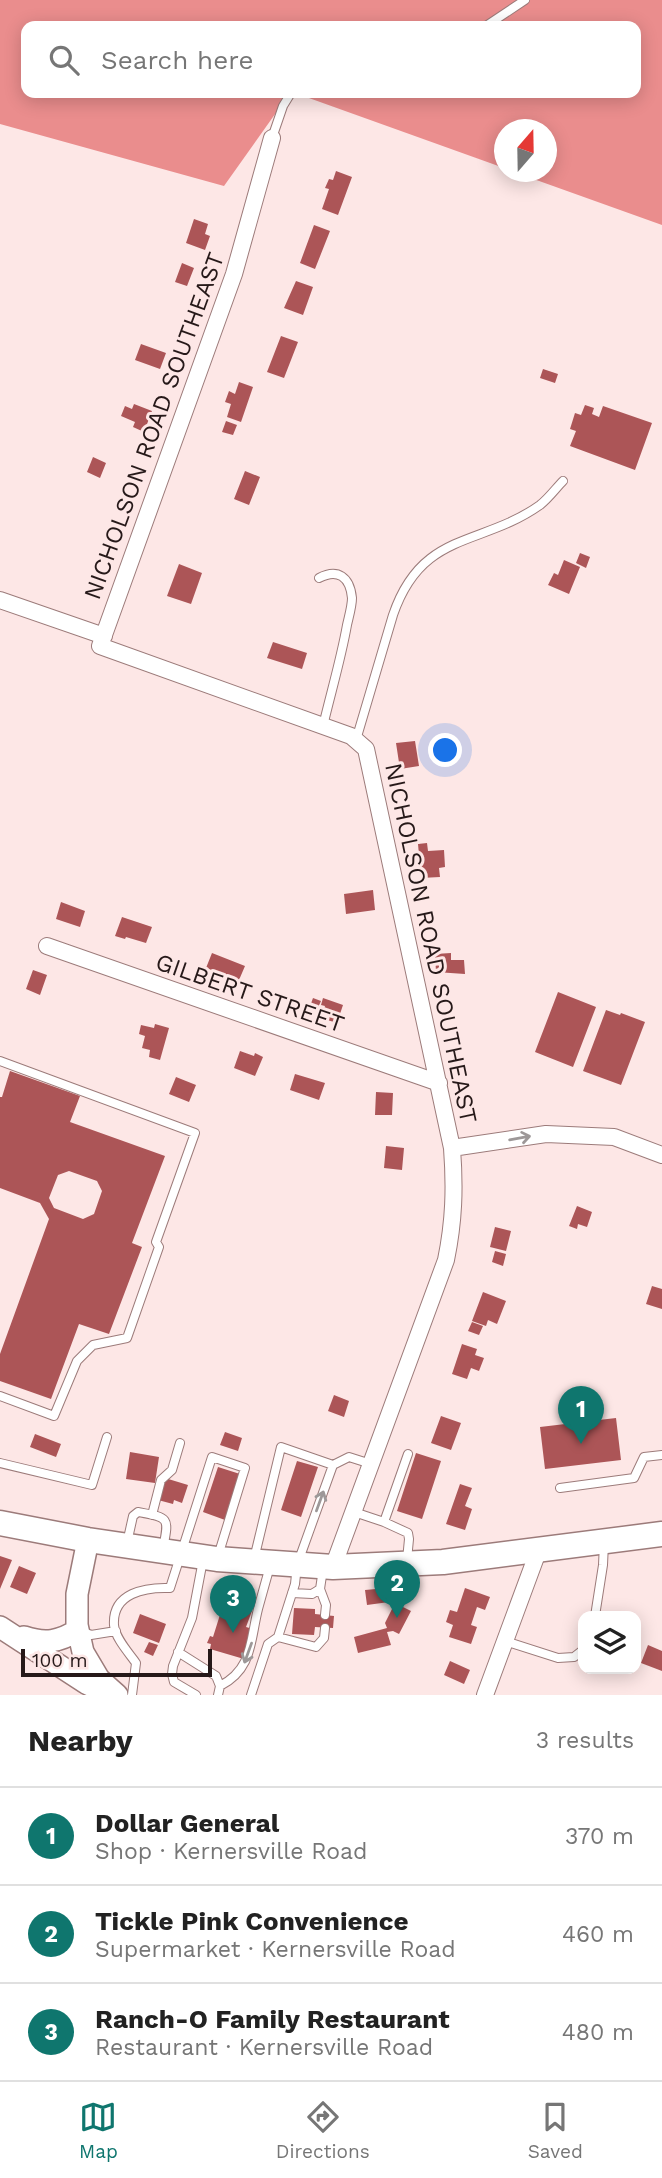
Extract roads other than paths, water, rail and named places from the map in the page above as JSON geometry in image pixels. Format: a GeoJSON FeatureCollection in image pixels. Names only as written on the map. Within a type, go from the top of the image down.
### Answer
{"type":"FeatureCollection","features":[{"type":"Feature","properties":{"kind":"main road"},"geometry":{"type":"LineString","coordinates":[[0,1523],[126,1546],[297,1565],[326,1574],[662,1534]]}},
{"type":"Feature","properties":{"kind":"main road"},"geometry":{"type":"LineString","coordinates":[[88,1540],[77,1594],[78,1630],[83,1653],[99,1679],[117,1695]]}},
{"type":"Feature","properties":{"kind":"main road"},"geometry":{"type":"LineString","coordinates":[[3,1629],[36,1641],[52,1642],[78,1630]]}},
{"type":"Feature","properties":{"kind":"main road"},"geometry":{"type":"LineString","coordinates":[[3,1629],[109,1695]]}},
{"type":"Feature","properties":{"kind":"street","name":"NICHOLSON ROAD SOUTHEAST"},"geometry":{"type":"LineString","coordinates":[[272,138],[234,274],[100,646],[351,736],[366,749],[452,1149],[453,1228],[446,1260],[372,1464],[326,1574]]}},
{"type":"Feature","properties":{"kind":"street"},"geometry":{"type":"LineString","coordinates":[[0,600],[104,636]]}},
{"type":"Feature","properties":{"kind":"street","name":"GILBERT STREET"},"geometry":{"type":"LineString","coordinates":[[47,946],[439,1083]]}},
{"type":"Feature","properties":{"kind":"street"},"geometry":{"type":"LineString","coordinates":[[452,1149],[546,1134],[614,1137],[662,1156]]}},
{"type":"Feature","properties":{"kind":"street"},"geometry":{"type":"LineString","coordinates":[[485,1695],[539,1549]]}},
{"type":"Feature","properties":{"kind":"lane"},"geometry":{"type":"LineString","coordinates":[[494,21],[525,0]]}},
{"type":"Feature","properties":{"kind":"lane"},"geometry":{"type":"LineString","coordinates":[[272,138],[288,98]]}},
{"type":"Feature","properties":{"kind":"lane"},"geometry":{"type":"LineString","coordinates":[[356,740],[399,597],[410,578],[432,557],[452,544],[515,519],[542,503],[563,481]]}},
{"type":"Feature","properties":{"kind":"lane"},"geometry":{"type":"LineString","coordinates":[[319,578],[327,573],[336,572],[342,575],[352,598],[344,646],[323,726]]}},
{"type":"Feature","properties":{"kind":"lane"},"geometry":{"type":"LineString","coordinates":[[0,1061],[195,1133],[156,1242],[159,1247],[127,1338],[93,1345],[78,1361],[54,1416],[0,1396]]}},
{"type":"Feature","properties":{"kind":"lane"},"geometry":{"type":"LineString","coordinates":[[0,1463],[92,1485],[107,1437]]}},
{"type":"Feature","properties":{"kind":"lane"},"geometry":{"type":"LineString","coordinates":[[152,1515],[161,1480],[173,1470],[180,1443]]}},
{"type":"Feature","properties":{"kind":"lane"},"geometry":{"type":"LineString","coordinates":[[219,1691],[239,1673],[249,1654],[258,1611],[262,1562],[281,1447],[332,1465],[349,1457],[372,1464]]}},
{"type":"Feature","properties":{"kind":"lane"},"geometry":{"type":"LineString","coordinates":[[384,1522],[408,1454]]}},
{"type":"Feature","properties":{"kind":"lane"},"geometry":{"type":"LineString","coordinates":[[560,1488],[635,1478],[645,1457],[662,1455]]}},
{"type":"Feature","properties":{"kind":"lane"},"geometry":{"type":"LineString","coordinates":[[132,1695],[136,1663],[114,1626],[117,1609],[121,1600],[128,1596],[157,1588],[170,1588],[191,1555],[245,1468],[212,1457],[191,1555],[192,1618],[177,1652],[172,1674],[174,1682],[196,1695]]}},
{"type":"Feature","properties":{"kind":"lane"},"geometry":{"type":"LineString","coordinates":[[251,1695],[268,1644],[278,1637],[295,1584],[297,1565],[332,1465]]}},
{"type":"Feature","properties":{"kind":"lane"},"geometry":{"type":"LineString","coordinates":[[126,1546],[133,1516],[138,1512],[160,1516],[191,1555]]}},
{"type":"Feature","properties":{"kind":"lane"},"geometry":{"type":"LineString","coordinates":[[354,1512],[408,1533],[406,1563]]}},
{"type":"Feature","properties":{"kind":"lane"},"geometry":{"type":"LineString","coordinates":[[596,1611],[604,1541]]}},
{"type":"Feature","properties":{"kind":"lane"},"geometry":{"type":"LineString","coordinates":[[292,1593],[313,1594],[326,1574]]}},
{"type":"Feature","properties":{"kind":"lane"},"geometry":{"type":"LineString","coordinates":[[326,1574],[326,1615]]}},
{"type":"Feature","properties":{"kind":"lane"},"geometry":{"type":"LineString","coordinates":[[278,1637],[316,1647],[324,1638],[325,1628]]}},
{"type":"Feature","properties":{"kind":"lane"},"geometry":{"type":"LineString","coordinates":[[78,1630],[91,1635],[116,1631]]}},
{"type":"Feature","properties":{"kind":"lane"},"geometry":{"type":"LineString","coordinates":[[505,1641],[558,1658],[574,1657],[578,1654]]}},
{"type":"Feature","properties":{"kind":"lane"},"geometry":{"type":"LineString","coordinates":[[177,1652],[212,1673],[220,1681],[219,1691]]}},
{"type":"Feature","properties":{"kind":"place","name":"Dollar General"},"geometry":{"type":"Point","coordinates":[581,1444]}},
{"type":"Feature","properties":{"kind":"place","name":"Tickle Pink Convenience"},"geometry":{"type":"Point","coordinates":[397,1618]}},
{"type":"Feature","properties":{"kind":"place","name":"Ranch-O Family Restaurant"},"geometry":{"type":"Point","coordinates":[233,1633]}}]}
